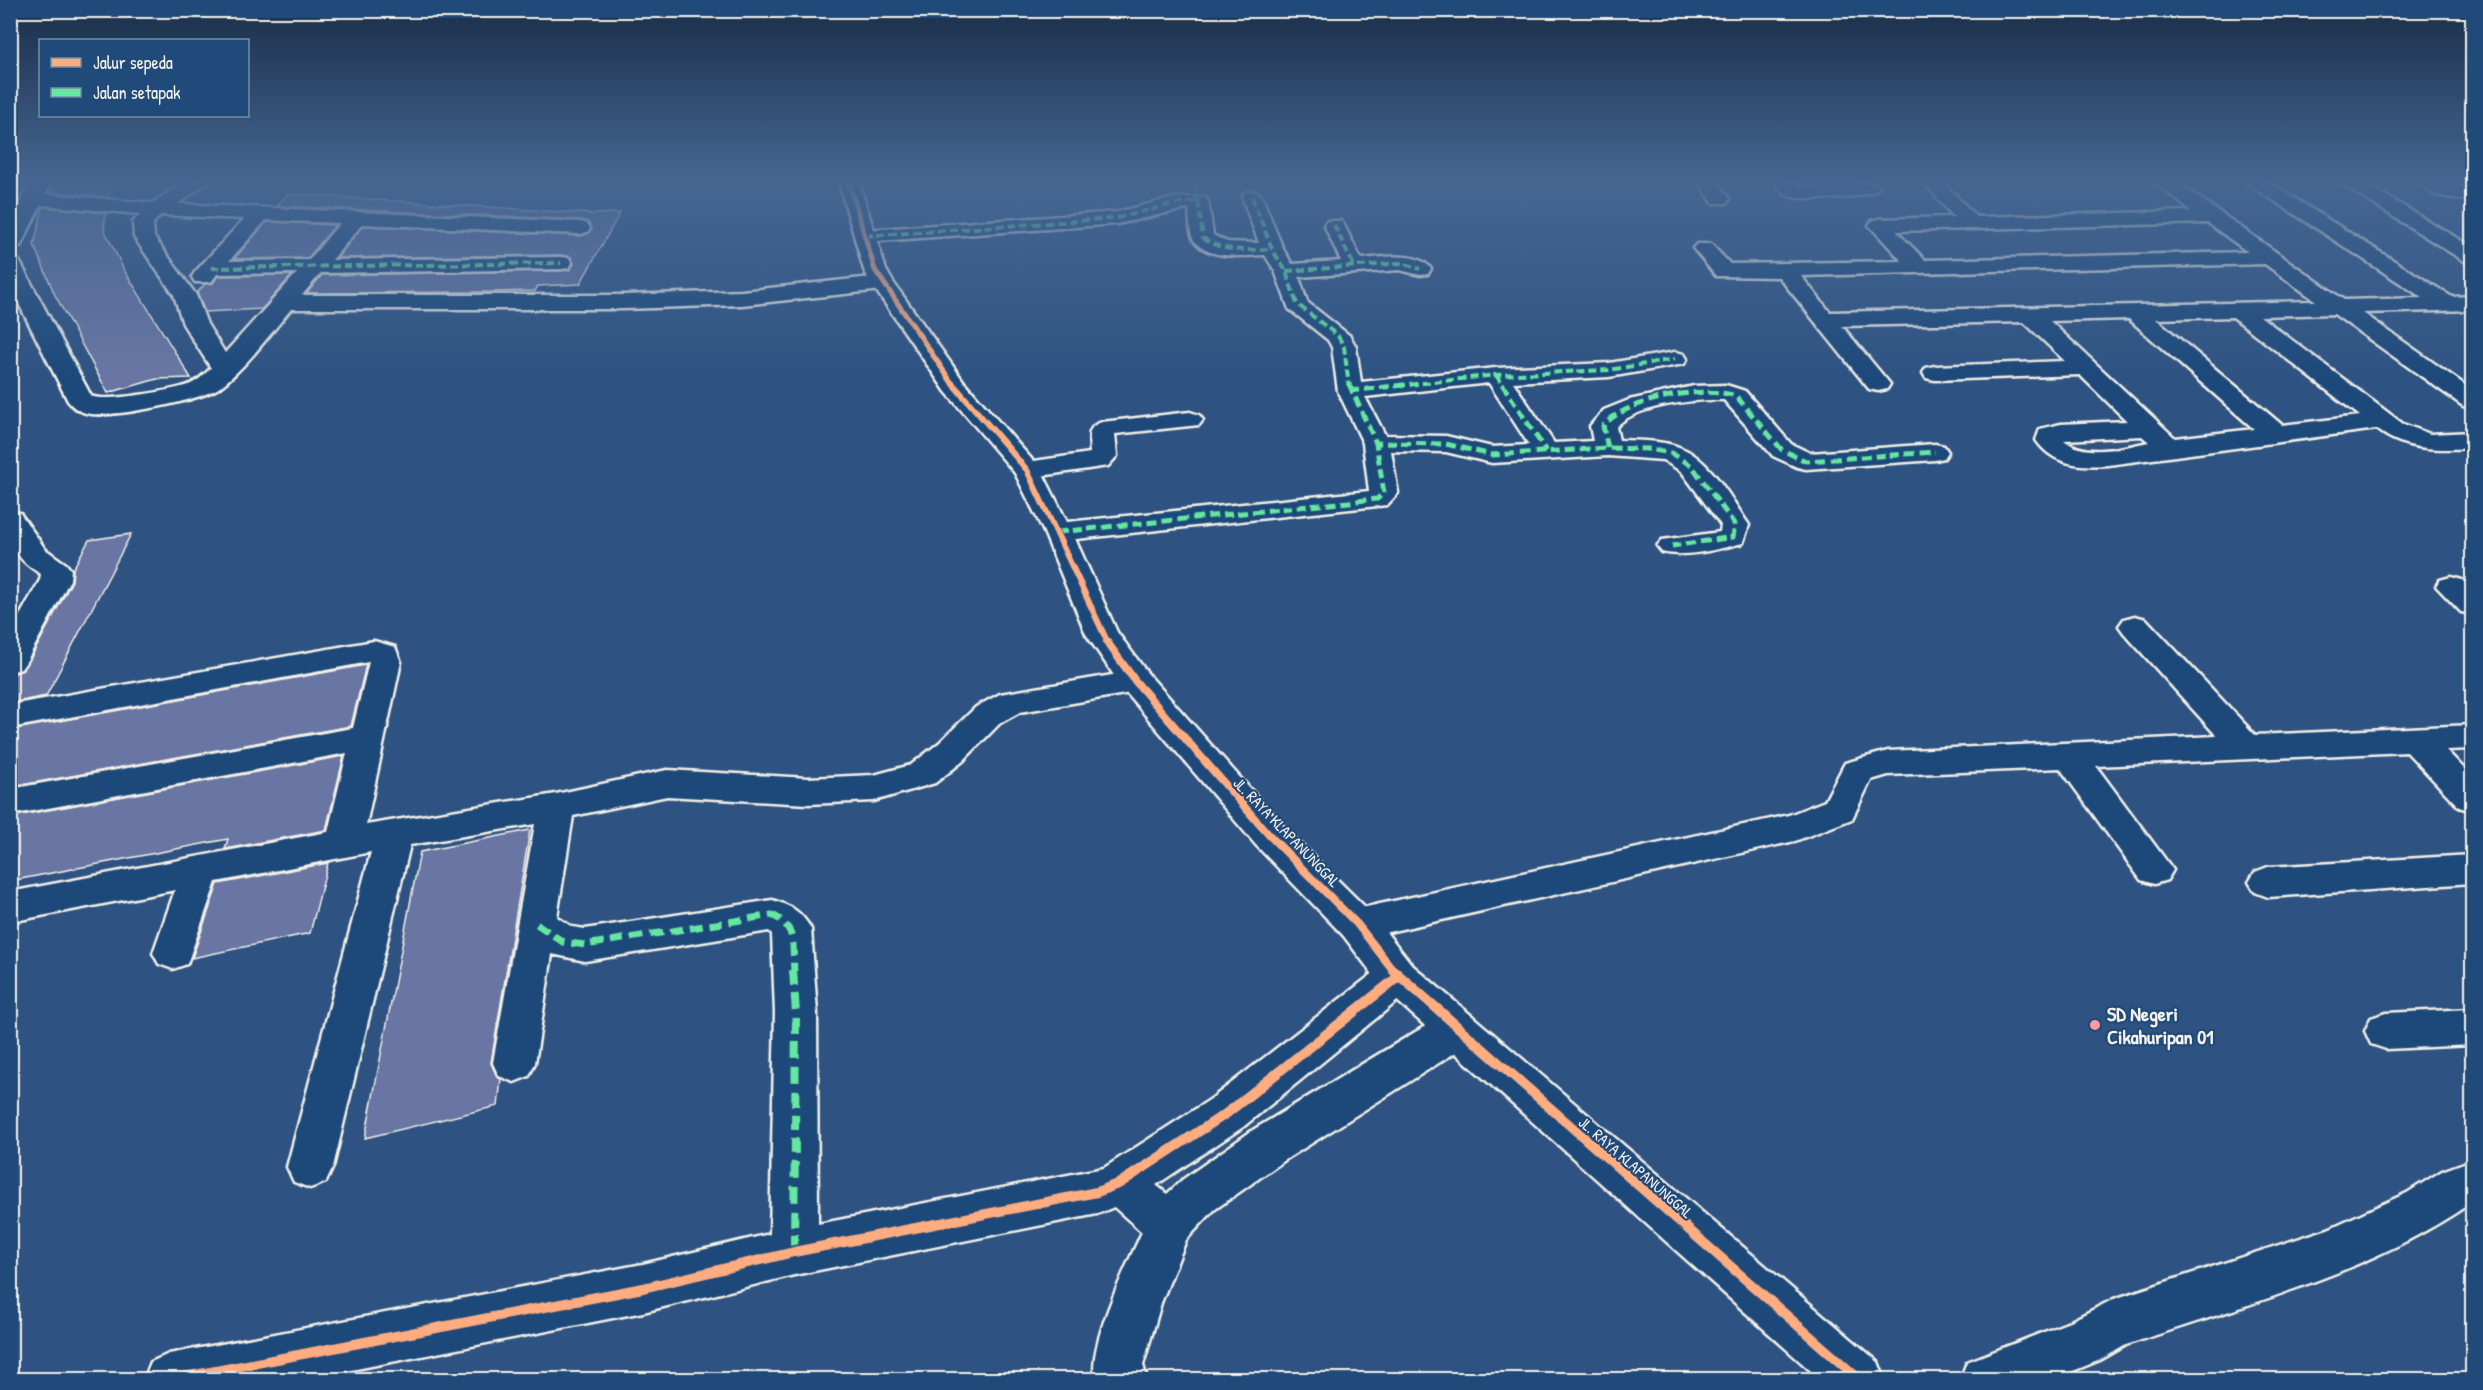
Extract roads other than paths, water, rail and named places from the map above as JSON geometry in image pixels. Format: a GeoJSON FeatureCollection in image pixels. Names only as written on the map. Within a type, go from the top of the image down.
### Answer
{"type":"FeatureCollection","features":[{"type":"Feature","properties":{"kind":"street"},"geometry":{"type":"LineString","coordinates":[[151,248],[184,295],[195,324],[223,368]]}},
{"type":"Feature","properties":{"kind":"street"},"geometry":{"type":"LineString","coordinates":[[184,295],[229,248]]}},
{"type":"Feature","properties":{"kind":"street"},"geometry":{"type":"LineString","coordinates":[[10,264],[78,396],[92,407],[116,406],[196,391],[212,381],[286,302],[331,248]]}},
{"type":"Feature","properties":{"kind":"street"},"geometry":{"type":"LineString","coordinates":[[540,302],[570,248]]}},
{"type":"Feature","properties":{"kind":"street","name":"JL. RAYA KLAPANUNGGAL"},"geometry":{"type":"LineString","coordinates":[[869,248],[882,283],[959,393],[1027,470],[1058,532],[1102,634],[1136,682],[1269,835],[1357,924],[1398,977],[1860,1380]]}},
{"type":"Feature","properties":{"kind":"street"},"geometry":{"type":"LineString","coordinates":[[1058,532],[1377,499],[1384,493],[1376,443],[1350,391],[1344,347],[1338,336],[1308,315],[1297,304],[1286,271],[1272,249],[1220,248]]}},
{"type":"Feature","properties":{"kind":"street"},"geometry":{"type":"LineString","coordinates":[[1345,248],[1354,266]]}},
{"type":"Feature","properties":{"kind":"street"},"geometry":{"type":"LineString","coordinates":[[1704,248],[1724,271],[2267,258]]}},
{"type":"Feature","properties":{"kind":"street"},"geometry":{"type":"LineString","coordinates":[[1901,248],[1920,267]]}},
{"type":"Feature","properties":{"kind":"street"},"geometry":{"type":"LineString","coordinates":[[2253,248],[2340,306],[2472,400]]}},
{"type":"Feature","properties":{"kind":"street"},"geometry":{"type":"LineString","coordinates":[[2359,248],[2472,318]]}},
{"type":"Feature","properties":{"kind":"street"},"geometry":{"type":"LineString","coordinates":[[2458,248],[2472,256]]}},
{"type":"Feature","properties":{"kind":"street"},"geometry":{"type":"LineString","coordinates":[[211,268],[561,263]]}},
{"type":"Feature","properties":{"kind":"street"},"geometry":{"type":"LineString","coordinates":[[1286,271],[1402,263],[1420,269]]}},
{"type":"Feature","properties":{"kind":"street"},"geometry":{"type":"LineString","coordinates":[[1785,270],[1878,384]]}},
{"type":"Feature","properties":{"kind":"street"},"geometry":{"type":"LineString","coordinates":[[286,302],[540,302],[742,298],[882,283]]}},
{"type":"Feature","properties":{"kind":"street"},"geometry":{"type":"LineString","coordinates":[[1824,319],[2472,303]]}},
{"type":"Feature","properties":{"kind":"street"},"geometry":{"type":"LineString","coordinates":[[2238,310],[2380,421],[2411,438],[2428,442],[2472,440]]}},
{"type":"Feature","properties":{"kind":"street"},"geometry":{"type":"LineString","coordinates":[[2134,312],[2276,434]]}},
{"type":"Feature","properties":{"kind":"street"},"geometry":{"type":"LineString","coordinates":[[2029,314],[2146,428],[2169,447]]}},
{"type":"Feature","properties":{"kind":"street"},"geometry":{"type":"LineString","coordinates":[[1350,391],[1496,375],[1597,371],[1675,359]]}},
{"type":"Feature","properties":{"kind":"street"},"geometry":{"type":"LineString","coordinates":[[1935,373],[2084,368]]}},
{"type":"Feature","properties":{"kind":"street"},"geometry":{"type":"LineString","coordinates":[[1496,375],[1546,451]]}},
{"type":"Feature","properties":{"kind":"street"},"geometry":{"type":"LineString","coordinates":[[1608,448],[1603,426],[1613,415],[1662,400],[1716,390],[1730,392],[1736,396],[1782,450],[1806,461],[1935,452]]}},
{"type":"Feature","properties":{"kind":"street"},"geometry":{"type":"LineString","coordinates":[[1027,470],[1100,459],[1104,456],[1102,430],[1111,427],[1190,420]]}},
{"type":"Feature","properties":{"kind":"street"},"geometry":{"type":"LineString","coordinates":[[2146,428],[2061,432],[2049,435],[2049,440],[2061,451],[2073,456],[2093,456],[2380,421]]}},
{"type":"Feature","properties":{"kind":"street"},"geometry":{"type":"LineString","coordinates":[[1376,443],[1446,444],[1492,455],[1608,448],[1648,449],[1671,453],[1692,466],[1735,525],[1733,537],[1717,542],[1672,546]]}},
{"type":"Feature","properties":{"kind":"street"},"geometry":{"type":"LineString","coordinates":[[10,519],[33,554],[44,565],[56,570],[55,580],[15,645]]}},
{"type":"Feature","properties":{"kind":"street"},"geometry":{"type":"LineString","coordinates":[[10,570],[44,565]]}},
{"type":"Feature","properties":{"kind":"street"},"geometry":{"type":"LineString","coordinates":[[2135,626],[2246,747]]}},
{"type":"Feature","properties":{"kind":"street"},"geometry":{"type":"LineString","coordinates":[[10,717],[374,651],[384,654],[385,662],[344,843]]}},
{"type":"Feature","properties":{"kind":"street"},"geometry":{"type":"LineString","coordinates":[[10,907],[344,843],[556,807],[666,783],[808,791],[874,788],[923,774],[951,752],[988,715],[1012,702],[1136,682]]}},
{"type":"Feature","properties":{"kind":"street"},"geometry":{"type":"LineString","coordinates":[[10,802],[368,737]]}},
{"type":"Feature","properties":{"kind":"street"},"geometry":{"type":"LineString","coordinates":[[2416,740],[2472,798]]}},
{"type":"Feature","properties":{"kind":"street"},"geometry":{"type":"LineString","coordinates":[[1357,924],[1795,827],[1839,810],[1857,772],[1888,764],[2416,740],[2468,742]]}},
{"type":"Feature","properties":{"kind":"street"},"geometry":{"type":"LineString","coordinates":[[2069,755],[2154,870]]}},
{"type":"Feature","properties":{"kind":"street"},"geometry":{"type":"LineString","coordinates":[[514,1063],[556,807]]}},
{"type":"Feature","properties":{"kind":"street"},"geometry":{"type":"LineString","coordinates":[[310,1167],[394,835]]}},
{"type":"Feature","properties":{"kind":"street"},"geometry":{"type":"LineString","coordinates":[[2268,882],[2472,869]]}},
{"type":"Feature","properties":{"kind":"street"},"geometry":{"type":"LineString","coordinates":[[173,953],[201,870]]}},
{"type":"Feature","properties":{"kind":"street"},"geometry":{"type":"LineString","coordinates":[[537,924],[563,942],[585,945],[772,915],[783,920],[791,929],[796,1013],[794,1252]]}},
{"type":"Feature","properties":{"kind":"street"},"geometry":{"type":"LineString","coordinates":[[169,1380],[643,1288],[794,1252],[1068,1199],[1120,1183],[1227,1113],[1398,977]]}},
{"type":"Feature","properties":{"kind":"street"},"geometry":{"type":"LineString","coordinates":[[2386,1031],[2472,1027]]}},
{"type":"Feature","properties":{"kind":"street"},"geometry":{"type":"LineString","coordinates":[[1116,1375],[1136,1304],[1169,1225],[1197,1195],[1269,1145],[1457,1029]]}},
{"type":"Feature","properties":{"kind":"street"},"geometry":{"type":"LineString","coordinates":[[1985,1380],[2082,1342],[2114,1324],[2335,1250],[2424,1209],[2458,1186],[2472,1181]]}},
{"type":"Feature","properties":{"kind":"street"},"geometry":{"type":"LineString","coordinates":[[1120,1183],[1169,1225]]}},
{"type":"Feature","properties":{"kind":"place","name":"SD Negeri Cikahuripan 01"},"geometry":{"type":"Point","coordinates":[2095,1025]}}]}
